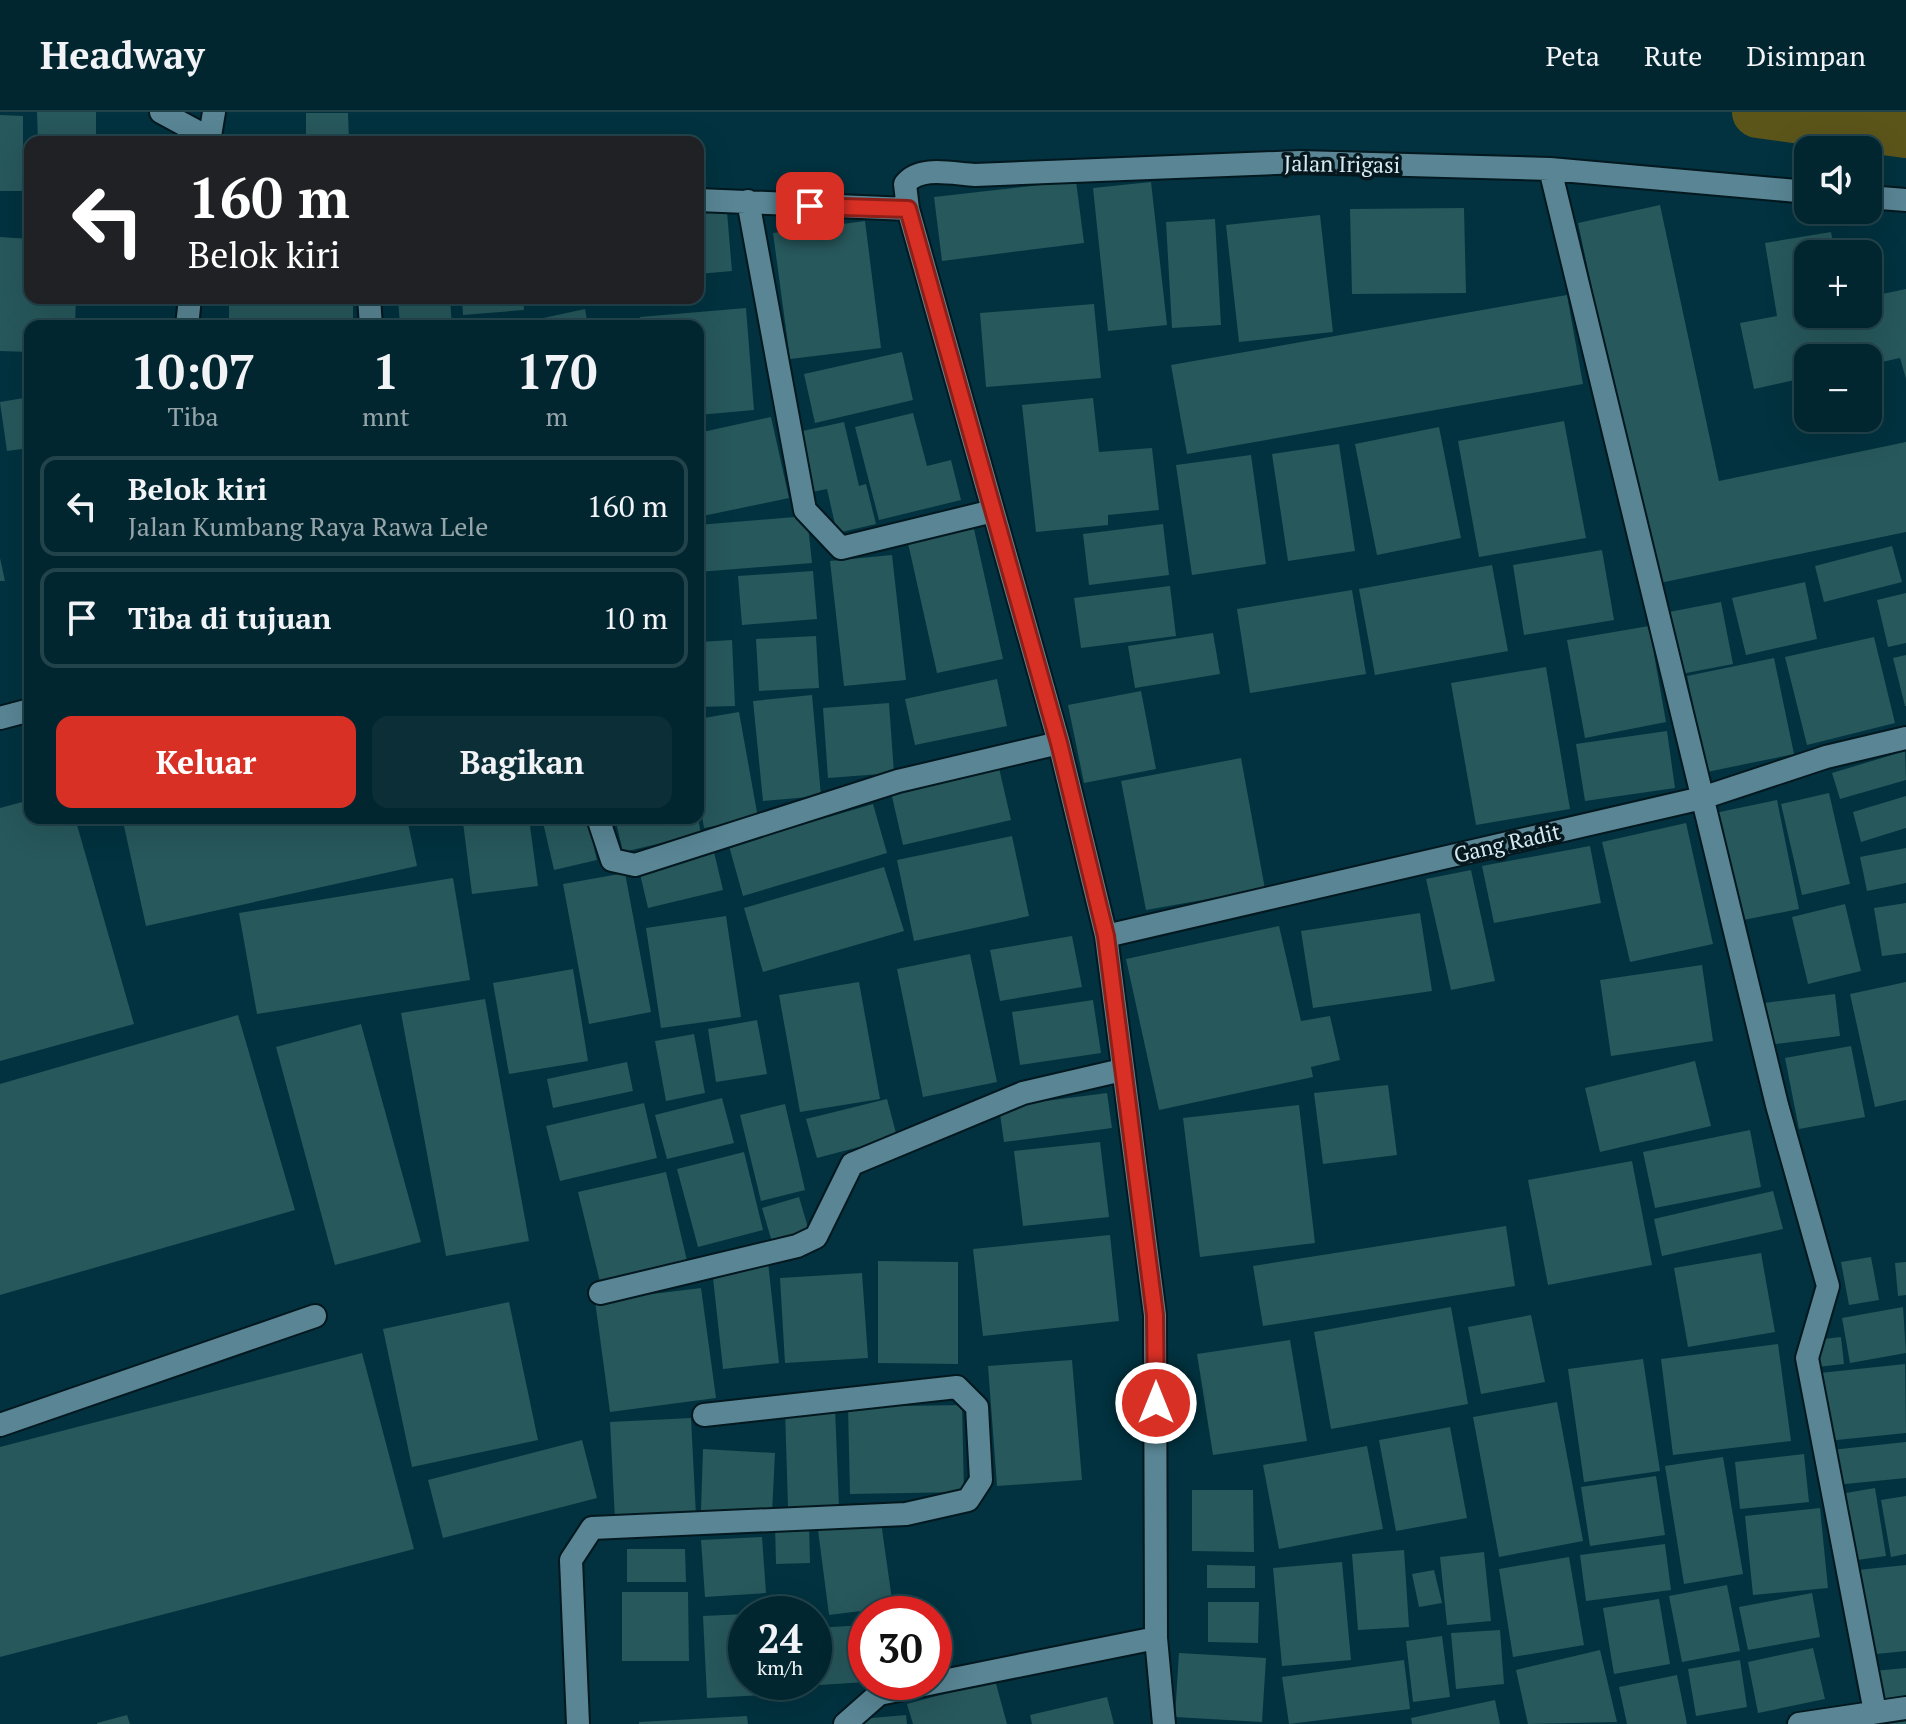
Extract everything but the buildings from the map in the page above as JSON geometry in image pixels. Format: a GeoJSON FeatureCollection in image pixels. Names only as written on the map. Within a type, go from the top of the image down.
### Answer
{"type":"FeatureCollection","features":[{"type":"Feature","properties":{"kind":"street"},"geometry":{"type":"LineString","coordinates":[[161,112],[211,131]]}},
{"type":"Feature","properties":{"kind":"street","name":"Jalan Irigasi"},"geometry":{"type":"LineString","coordinates":[[908,209],[905,184],[912,176],[922,173],[975,175],[1300,162],[1550,169],[1794,191]]}},
{"type":"Feature","properties":{"kind":"street"},"geometry":{"type":"LineString","coordinates":[[1550,169],[1777,1105],[1828,1286],[1807,1358],[1875,1712]]}},
{"type":"Feature","properties":{"kind":"street"},"geometry":{"type":"LineString","coordinates":[[1882,198],[1906,200]]}},
{"type":"Feature","properties":{"kind":"street"},"geometry":{"type":"LineString","coordinates":[[704,200],[908,209],[1059,743],[1106,936],[1155,1315],[1156,1638],[1164,1724]]}},
{"type":"Feature","properties":{"kind":"street"},"geometry":{"type":"LineString","coordinates":[[748,201],[805,510],[841,548],[993,511]]}},
{"type":"Feature","properties":{"kind":"street"},"geometry":{"type":"LineString","coordinates":[[0,718],[24,712]]}},
{"type":"Feature","properties":{"kind":"street","name":"Gang Radit"},"geometry":{"type":"LineString","coordinates":[[1106,936],[1702,798],[1826,757],[1906,738]]}},
{"type":"Feature","properties":{"kind":"street"},"geometry":{"type":"LineString","coordinates":[[600,824],[612,860],[635,865],[898,781],[1059,743]]}},
{"type":"Feature","properties":{"kind":"street"},"geometry":{"type":"LineString","coordinates":[[600,1293],[797,1246],[816,1237],[852,1164],[1023,1093],[1122,1070]]}},
{"type":"Feature","properties":{"kind":"street"},"geometry":{"type":"LineString","coordinates":[[0,1425],[315,1316]]}},
{"type":"Feature","properties":{"kind":"street"},"geometry":{"type":"LineString","coordinates":[[578,1724],[571,1560],[592,1528],[906,1514],[968,1500],[981,1480],[977,1407],[957,1387],[704,1415]]}},
{"type":"Feature","properties":{"kind":"street"},"geometry":{"type":"LineString","coordinates":[[845,1724],[879,1694],[1156,1638]]}},
{"type":"Feature","properties":{"kind":"street"},"geometry":{"type":"LineString","coordinates":[[1799,1724],[1906,1708]]}},
{"type":"Feature","properties":{"kind":"waterway"},"geometry":{"type":"LineString","coordinates":[[1758,112],[1906,132]]}},
{"type":"Feature","properties":{"kind":"route"},"geometry":{"type":"LineString","coordinates":[[810,206],[908,209],[1059,743],[1106,936],[1155,1315],[1156,1403]]}}]}
